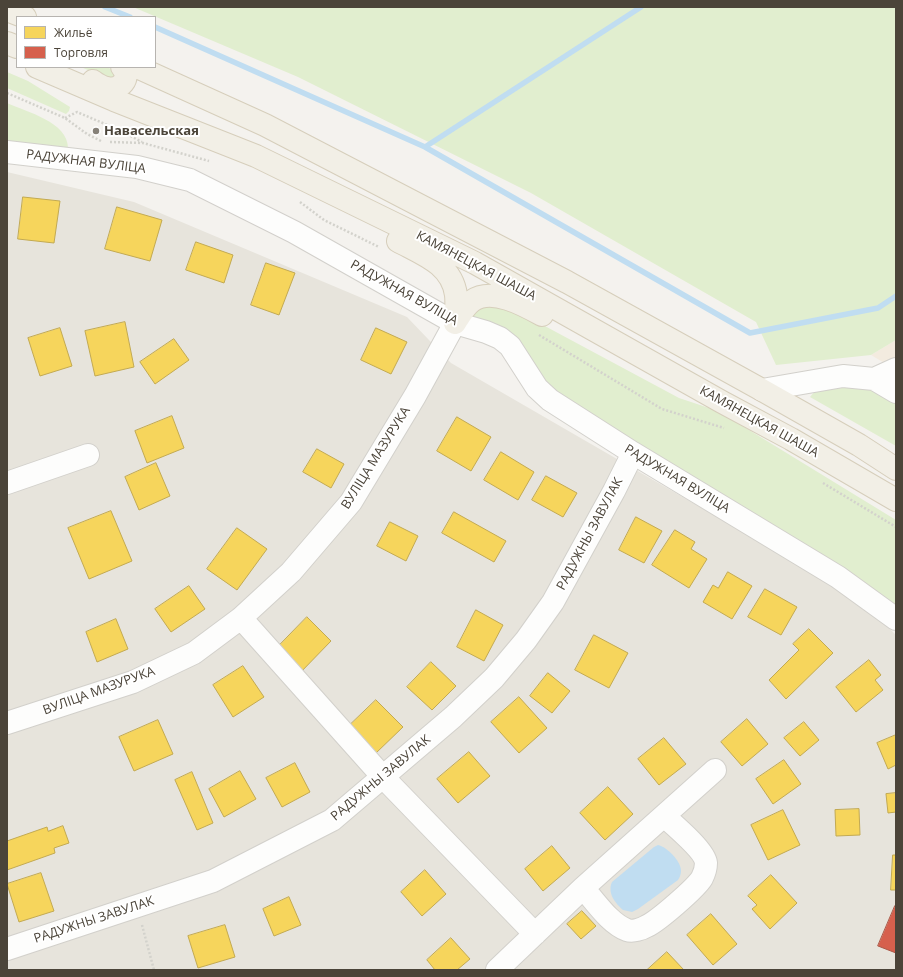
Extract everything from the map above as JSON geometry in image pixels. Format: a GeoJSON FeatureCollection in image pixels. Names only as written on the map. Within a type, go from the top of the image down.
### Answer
{"type":"FeatureCollection","features":[{"type":"Feature","properties":{"kind":"main road"},"geometry":{"type":"LineString","coordinates":[[7,10],[22,16]]}},
{"type":"Feature","properties":{"kind":"main road","name":"КАМЯНЕЦКАЯ ШАША"},"geometry":{"type":"LineString","coordinates":[[39,68],[114,100],[256,156],[475,263],[722,402],[791,439],[896,500]]}},
{"type":"Feature","properties":{"kind":"main road"},"geometry":{"type":"LineString","coordinates":[[62,68],[108,88],[116,88],[122,85],[126,80],[126,75],[122,68]]}},
{"type":"Feature","properties":{"kind":"main road","name":"КАМЯНЕЦКАЯ ШАША"},"geometry":{"type":"LineString","coordinates":[[140,68],[272,129],[568,282],[859,445],[896,469]]}},
{"type":"Feature","properties":{"kind":"main road"},"geometry":{"type":"LineString","coordinates":[[300,178],[355,219],[434,260],[443,267],[454,285],[456,296],[455,323]]}},
{"type":"Feature","properties":{"kind":"main road"},"geometry":{"type":"LineString","coordinates":[[455,323],[466,306],[474,300],[492,296],[500,297],[528,308],[674,390],[722,402]]}},
{"type":"Feature","properties":{"kind":"street","name":"РАДУЖНАЯ ВУЛІЦА"},"geometry":{"type":"LineString","coordinates":[[7,152],[137,167],[190,180],[294,232],[455,323],[486,332],[500,338],[510,346],[537,388],[550,400],[633,453],[838,577],[896,619]]}},
{"type":"Feature","properties":{"kind":"street","name":"ВУЛІЦА МАЗУРУКА"},"geometry":{"type":"LineString","coordinates":[[7,723],[133,682],[194,653],[241,618],[291,572],[352,502],[415,396],[455,323]]}},
{"type":"Feature","properties":{"kind":"street"},"geometry":{"type":"LineString","coordinates":[[874,379],[896,369]]}},
{"type":"Feature","properties":{"kind":"street"},"geometry":{"type":"LineString","coordinates":[[762,390],[843,376],[874,379],[896,392]]}},
{"type":"Feature","properties":{"kind":"street","name":"РАДУЖНЫ ЗАВУЛАК"},"geometry":{"type":"LineString","coordinates":[[7,948],[137,907],[213,881],[332,820],[453,717],[494,678],[526,640],[553,602],[614,491],[633,453]]}},
{"type":"Feature","properties":{"kind":"street"},"geometry":{"type":"LineString","coordinates":[[7,483],[88,455]]}},
{"type":"Feature","properties":{"kind":"street"},"geometry":{"type":"LineString","coordinates":[[241,618],[383,777],[535,934]]}},
{"type":"Feature","properties":{"kind":"street"},"geometry":{"type":"LineString","coordinates":[[497,970],[583,888],[715,770]]}},
{"type":"Feature","properties":{"kind":"street"},"geometry":{"type":"LineString","coordinates":[[583,888],[614,922],[628,930],[640,929],[649,926],[690,892],[702,879],[706,864],[704,857],[684,834],[664,816]]}},
{"type":"Feature","properties":{"kind":"path"},"geometry":{"type":"LineString","coordinates":[[64,118],[77,112],[119,130],[143,143]]}},
{"type":"Feature","properties":{"kind":"path"},"geometry":{"type":"LineString","coordinates":[[137,907],[154,970]]}},
{"type":"Feature","properties":{"kind":"shaded area"},"geometry":{"type":"Polygon","coordinates":[[[7,172],[134,202],[407,317],[451,363],[833,584],[887,626],[896,635],[896,970],[7,970],[7,172]]]}},
{"type":"Feature","properties":{"kind":"shaded area"},"geometry":{"type":"Polygon","coordinates":[[[896,340],[896,370],[871,355],[896,340]]]}},
{"type":"Feature","properties":{"kind":"green space"},"geometry":{"type":"Polygon","coordinates":[[[133,7],[896,7],[896,340],[871,355],[776,365],[756,322],[531,193],[298,77],[133,7]]]}},
{"type":"Feature","properties":{"kind":"green space"},"geometry":{"type":"Polygon","coordinates":[[[83,68],[109,68],[115,73],[113,79],[108,79],[83,68]]]}},
{"type":"Feature","properties":{"kind":"green space"},"geometry":{"type":"Polygon","coordinates":[[[7,72],[28,81],[70,107],[69,111],[66,114],[7,88],[7,72]]]}},
{"type":"Feature","properties":{"kind":"green space"},"geometry":{"type":"Polygon","coordinates":[[[7,103],[35,114],[54,125],[61,131],[66,139],[68,148],[7,146],[7,103]]]}},
{"type":"Feature","properties":{"kind":"green space"},"geometry":{"type":"Polygon","coordinates":[[[482,303],[515,310],[679,398],[718,411],[896,520],[896,608],[574,408],[544,380],[523,345],[505,334],[474,324],[472,316],[482,303]]]}},
{"type":"Feature","properties":{"kind":"green space"},"geometry":{"type":"Polygon","coordinates":[[[860,386],[896,399],[896,446],[810,397],[815,391],[860,386]]]}},
{"type":"Feature","properties":{"kind":"water"},"geometry":{"type":"Polygon","coordinates":[[[658,845],[665,848],[679,863],[681,872],[678,880],[638,909],[632,912],[623,910],[611,894],[610,890],[612,882],[658,845]]]}},
{"type":"Feature","properties":{"kind":"building: Жильё"},"geometry":{"type":"Polygon","coordinates":[[[23,197],[60,201],[54,243],[18,239],[23,197]]]}},
{"type":"Feature","properties":{"kind":"building: Жильё"},"geometry":{"type":"Polygon","coordinates":[[[117,207],[162,220],[150,261],[105,249],[117,207]]]}},
{"type":"Feature","properties":{"kind":"building: Жильё"},"geometry":{"type":"Polygon","coordinates":[[[196,242],[233,255],[224,283],[186,270],[196,242]]]}},
{"type":"Feature","properties":{"kind":"building: Жильё"},"geometry":{"type":"Polygon","coordinates":[[[266,263],[295,273],[279,315],[251,305],[266,263]]]}},
{"type":"Feature","properties":{"kind":"building: Жильё"},"geometry":{"type":"Polygon","coordinates":[[[125,322],[134,367],[95,376],[85,331],[125,322]]]}},
{"type":"Feature","properties":{"kind":"building: Жильё"},"geometry":{"type":"Polygon","coordinates":[[[60,328],[72,366],[40,376],[28,338],[60,328]]]}},
{"type":"Feature","properties":{"kind":"building: Жильё"},"geometry":{"type":"Polygon","coordinates":[[[376,328],[407,342],[391,374],[361,360],[376,328]]]}},
{"type":"Feature","properties":{"kind":"building: Жильё"},"geometry":{"type":"Polygon","coordinates":[[[174,339],[189,360],[155,384],[140,362],[174,339]]]}},
{"type":"Feature","properties":{"kind":"building: Жильё"},"geometry":{"type":"Polygon","coordinates":[[[172,416],[184,448],[147,463],[135,431],[172,416]]]}},
{"type":"Feature","properties":{"kind":"building: Жильё"},"geometry":{"type":"Polygon","coordinates":[[[457,417],[491,437],[471,471],[437,451],[457,417]]]}},
{"type":"Feature","properties":{"kind":"building: Жильё"},"geometry":{"type":"Polygon","coordinates":[[[317,449],[344,464],[331,488],[303,472],[317,449]]]}},
{"type":"Feature","properties":{"kind":"building: Жильё"},"geometry":{"type":"Polygon","coordinates":[[[501,452],[534,472],[518,500],[484,480],[501,452]]]}},
{"type":"Feature","properties":{"kind":"building: Жильё"},"geometry":{"type":"Polygon","coordinates":[[[156,463],[170,496],[139,510],[125,477],[156,463]]]}},
{"type":"Feature","properties":{"kind":"building: Жильё"},"geometry":{"type":"Polygon","coordinates":[[[546,476],[577,493],[563,517],[532,500],[546,476]]]}},
{"type":"Feature","properties":{"kind":"building: Жильё"},"geometry":{"type":"Polygon","coordinates":[[[111,511],[132,561],[89,579],[68,528],[111,511]]]}},
{"type":"Feature","properties":{"kind":"building: Жильё"},"geometry":{"type":"Polygon","coordinates":[[[454,512],[506,541],[494,562],[442,533],[454,512]]]}},
{"type":"Feature","properties":{"kind":"building: Жильё"},"geometry":{"type":"Polygon","coordinates":[[[636,517],[662,531],[644,563],[619,550],[636,517]]]}},
{"type":"Feature","properties":{"kind":"building: Жильё"},"geometry":{"type":"Polygon","coordinates":[[[390,522],[418,536],[406,561],[377,546],[390,522]]]}},
{"type":"Feature","properties":{"kind":"building: Жильё"},"geometry":{"type":"Polygon","coordinates":[[[237,528],[267,549],[237,590],[207,569],[237,528]]]}},
{"type":"Feature","properties":{"kind":"building: Жильё"},"geometry":{"type":"Polygon","coordinates":[[[675,530],[695,542],[691,549],[707,559],[689,588],[652,565],[675,530]]]}},
{"type":"Feature","properties":{"kind":"building: Жильё"},"geometry":{"type":"Polygon","coordinates":[[[728,572],[752,586],[732,619],[703,602],[713,585],[718,588],[728,572]]]}},
{"type":"Feature","properties":{"kind":"building: Жильё"},"geometry":{"type":"Polygon","coordinates":[[[189,586],[205,609],[171,632],[155,609],[189,586]]]}},
{"type":"Feature","properties":{"kind":"building: Жильё"},"geometry":{"type":"Polygon","coordinates":[[[765,589],[797,607],[781,635],[748,617],[765,589]]]}},
{"type":"Feature","properties":{"kind":"building: Жильё"},"geometry":{"type":"Polygon","coordinates":[[[476,610],[503,625],[484,661],[457,647],[476,610]]]}},
{"type":"Feature","properties":{"kind":"building: Жильё"},"geometry":{"type":"Polygon","coordinates":[[[307,617],[331,641],[298,675],[274,651],[307,617]]]}},
{"type":"Feature","properties":{"kind":"building: Жильё"},"geometry":{"type":"Polygon","coordinates":[[[116,619],[128,649],[97,662],[86,632],[116,619]]]}},
{"type":"Feature","properties":{"kind":"building: Жильё"},"geometry":{"type":"Polygon","coordinates":[[[809,629],[833,653],[786,699],[769,680],[799,650],[793,644],[809,629]]]}},
{"type":"Feature","properties":{"kind":"building: Жильё"},"geometry":{"type":"Polygon","coordinates":[[[594,635],[628,653],[609,688],[575,670],[594,635]]]}},
{"type":"Feature","properties":{"kind":"building: Жильё"},"geometry":{"type":"Polygon","coordinates":[[[869,660],[881,675],[875,680],[883,690],[856,712],[836,687],[869,660]]]}},
{"type":"Feature","properties":{"kind":"building: Жильё"},"geometry":{"type":"Polygon","coordinates":[[[431,662],[456,686],[432,710],[407,687],[431,662]]]}},
{"type":"Feature","properties":{"kind":"building: Жильё"},"geometry":{"type":"Polygon","coordinates":[[[243,666],[264,697],[233,717],[213,685],[243,666]]]}},
{"type":"Feature","properties":{"kind":"building: Жильё"},"geometry":{"type":"Polygon","coordinates":[[[548,673],[570,691],[552,713],[530,696],[548,673]]]}},
{"type":"Feature","properties":{"kind":"building: Жильё"},"geometry":{"type":"Polygon","coordinates":[[[519,697],[547,728],[519,753],[491,722],[519,697]]]}},
{"type":"Feature","properties":{"kind":"building: Жильё"},"geometry":{"type":"Polygon","coordinates":[[[376,700],[403,727],[376,753],[350,725],[376,700]]]}},
{"type":"Feature","properties":{"kind":"building: Жильё"},"geometry":{"type":"Polygon","coordinates":[[[747,719],[768,744],[742,766],[721,742],[747,719]]]}},
{"type":"Feature","properties":{"kind":"building: Жильё"},"geometry":{"type":"Polygon","coordinates":[[[158,720],[173,754],[134,771],[119,737],[158,720]]]}},
{"type":"Feature","properties":{"kind":"building: Жильё"},"geometry":{"type":"Polygon","coordinates":[[[804,722],[819,740],[800,756],[784,738],[804,722]]]}},
{"type":"Feature","properties":{"kind":"building: Жильё"},"geometry":{"type":"Polygon","coordinates":[[[896,735],[896,765],[888,769],[877,743],[896,735]]]}},
{"type":"Feature","properties":{"kind":"building: Жильё"},"geometry":{"type":"Polygon","coordinates":[[[664,738],[686,764],[659,785],[638,759],[664,738]]]}},
{"type":"Feature","properties":{"kind":"building: Жильё"},"geometry":{"type":"Polygon","coordinates":[[[469,752],[490,776],[458,803],[437,779],[469,752]]]}},
{"type":"Feature","properties":{"kind":"building: Жильё"},"geometry":{"type":"Polygon","coordinates":[[[784,760],[801,784],[773,804],[756,779],[784,760]]]}},
{"type":"Feature","properties":{"kind":"building: Жильё"},"geometry":{"type":"Polygon","coordinates":[[[295,763],[310,792],[282,807],[266,778],[295,763]]]}},
{"type":"Feature","properties":{"kind":"building: Жильё"},"geometry":{"type":"Polygon","coordinates":[[[240,771],[256,799],[224,817],[209,789],[240,771]]]}},
{"type":"Feature","properties":{"kind":"building: Жильё"},"geometry":{"type":"Polygon","coordinates":[[[192,772],[213,823],[197,830],[175,780],[192,772]]]}},
{"type":"Feature","properties":{"kind":"building: Жильё"},"geometry":{"type":"Polygon","coordinates":[[[608,787],[633,814],[605,840],[580,813],[608,787]]]}},
{"type":"Feature","properties":{"kind":"building: Жильё"},"geometry":{"type":"Polygon","coordinates":[[[896,793],[896,812],[888,813],[886,794],[896,793]]]}},
{"type":"Feature","properties":{"kind":"building: Жильё"},"geometry":{"type":"Polygon","coordinates":[[[859,809],[860,835],[836,836],[835,810],[859,809]]]}},
{"type":"Feature","properties":{"kind":"building: Жильё"},"geometry":{"type":"Polygon","coordinates":[[[783,810],[800,845],[768,860],[751,825],[783,810]]]}},
{"type":"Feature","properties":{"kind":"building: Жильё"},"geometry":{"type":"Polygon","coordinates":[[[63,826],[69,843],[54,848],[55,853],[7,870],[7,841],[47,827],[48,831],[63,826]]]}},
{"type":"Feature","properties":{"kind":"building: Жильё"},"geometry":{"type":"Polygon","coordinates":[[[552,846],[570,868],[543,891],[525,869],[552,846]]]}},
{"type":"Feature","properties":{"kind":"building: Жильё"},"geometry":{"type":"Polygon","coordinates":[[[893,855],[896,855],[896,890],[891,890],[893,855]]]}},
{"type":"Feature","properties":{"kind":"building: Жильё"},"geometry":{"type":"Polygon","coordinates":[[[425,870],[446,894],[422,916],[401,892],[425,870]]]}},
{"type":"Feature","properties":{"kind":"building: Жильё"},"geometry":{"type":"Polygon","coordinates":[[[41,873],[54,911],[19,922],[7,884],[41,873]]]}},
{"type":"Feature","properties":{"kind":"building: Жильё"},"geometry":{"type":"Polygon","coordinates":[[[771,875],[797,903],[770,929],[752,909],[757,905],[748,896],[771,875]]]}},
{"type":"Feature","properties":{"kind":"building: Жильё"},"geometry":{"type":"Polygon","coordinates":[[[289,897],[301,925],[274,936],[263,909],[289,897]]]}},
{"type":"Feature","properties":{"kind":"building: Жильё"},"geometry":{"type":"Polygon","coordinates":[[[582,911],[596,926],[581,939],[567,924],[582,911]]]}},
{"type":"Feature","properties":{"kind":"building: Жильё"},"geometry":{"type":"Polygon","coordinates":[[[711,914],[737,944],[713,965],[687,935],[711,914]]]}},
{"type":"Feature","properties":{"kind":"building: Жильё"},"geometry":{"type":"Polygon","coordinates":[[[225,925],[235,957],[198,968],[188,936],[225,925]]]}},
{"type":"Feature","properties":{"kind":"building: Жильё"},"geometry":{"type":"Polygon","coordinates":[[[451,938],[470,959],[457,970],[435,970],[427,960],[451,938]]]}},
{"type":"Feature","properties":{"kind":"building: Жильё"},"geometry":{"type":"Polygon","coordinates":[[[667,952],[684,970],[647,970],[667,952]]]}},
{"type":"Feature","properties":{"kind":"building: Торговля"},"geometry":{"type":"Polygon","coordinates":[[[895,906],[896,907],[896,953],[878,946],[895,906]]]}},
{"type":"Feature","properties":{"kind":"waterway"},"geometry":{"type":"LineString","coordinates":[[105,7],[128,16]]}},
{"type":"Feature","properties":{"kind":"waterway"},"geometry":{"type":"LineString","coordinates":[[425,147],[641,7]]}},
{"type":"Feature","properties":{"kind":"waterway"},"geometry":{"type":"LineString","coordinates":[[156,27],[425,147],[750,333],[878,308],[896,296]]}},
{"type":"Feature","properties":{"kind":"place","name":"Навасельская"},"geometry":{"type":"Point","coordinates":[96,131]}}]}
